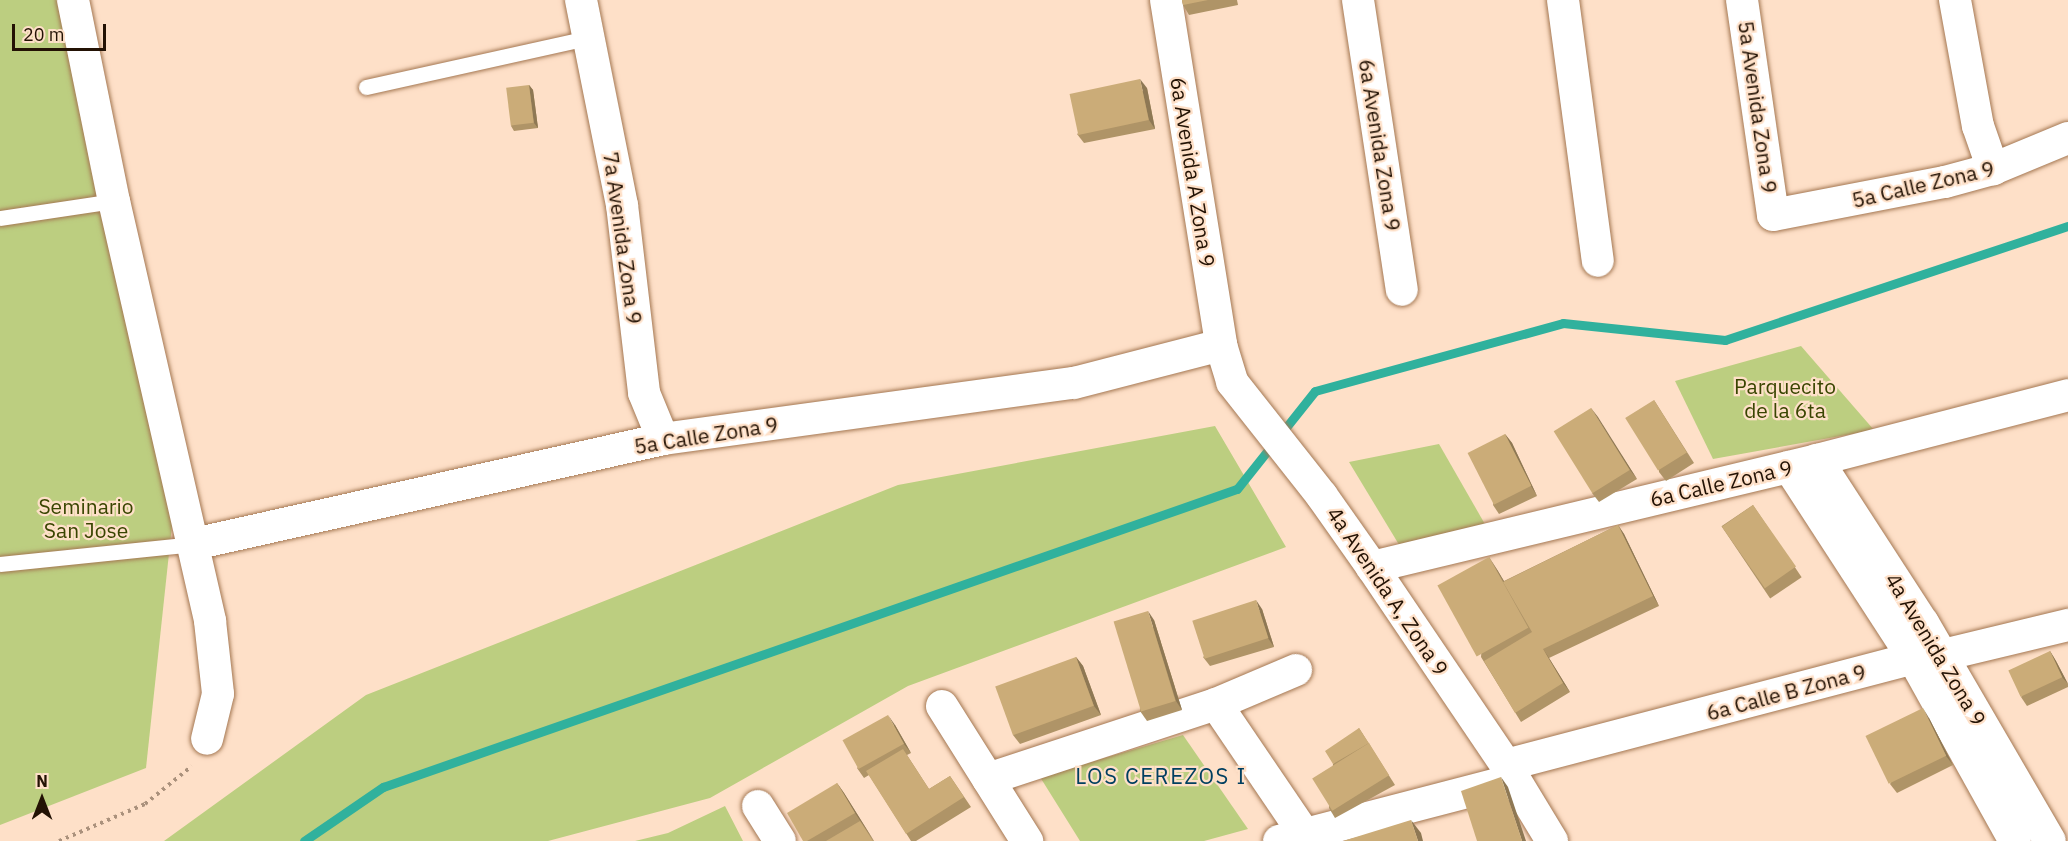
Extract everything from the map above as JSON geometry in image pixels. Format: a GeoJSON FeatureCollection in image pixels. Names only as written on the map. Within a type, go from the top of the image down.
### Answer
{"type":"FeatureCollection","features":[{"type":"Feature","properties":{"kind":"street"},"geometry":{"type":"LineString","coordinates":[[73,0],[114,201],[194,544],[217,663],[218,694],[207,739]]}},
{"type":"Feature","properties":{"kind":"street","name":"7a Avenida Zona 9"},"geometry":{"type":"LineString","coordinates":[[581,0],[622,205],[644,393],[663,439]]}},
{"type":"Feature","properties":{"kind":"street","name":"6a Avenida A Zona 9"},"geometry":{"type":"LineString","coordinates":[[1166,0],[1221,345]]}},
{"type":"Feature","properties":{"kind":"street","name":"6a Avenida Zona 9"},"geometry":{"type":"LineString","coordinates":[[1358,0],[1402,290]]}},
{"type":"Feature","properties":{"kind":"street"},"geometry":{"type":"LineString","coordinates":[[1563,0],[1599,261]]}},
{"type":"Feature","properties":{"kind":"street","name":"5a Avenida Zona 9"},"geometry":{"type":"LineString","coordinates":[[1742,0],[1773,215]]}},
{"type":"Feature","properties":{"kind":"street"},"geometry":{"type":"LineString","coordinates":[[1955,0],[1978,126],[1994,169]]}},
{"type":"Feature","properties":{"kind":"street","name":"5a Calle Zona 9"},"geometry":{"type":"LineString","coordinates":[[1773,215],[1994,169],[2068,138]]}},
{"type":"Feature","properties":{"kind":"street","name":"4a Avenida A, Zona 9"},"geometry":{"type":"LineString","coordinates":[[1221,345],[1232,382],[1323,496],[1511,772],[1552,841]]}},
{"type":"Feature","properties":{"kind":"street","name":"5a Calle Zona 9"},"geometry":{"type":"LineString","coordinates":[[194,544],[663,439],[1074,383],[1221,345]]}},
{"type":"Feature","properties":{"kind":"street","name":"6a Calle Zona 9"},"geometry":{"type":"LineString","coordinates":[[1372,567],[1803,464],[2068,395]]}},
{"type":"Feature","properties":{"kind":"street","name":"4a Avenida Zona 9"},"geometry":{"type":"LineString","coordinates":[[1803,464],[2050,841]]}},
{"type":"Feature","properties":{"kind":"street","name":"6a Calle B Zona 9"},"geometry":{"type":"LineString","coordinates":[[1292,838],[1511,772],[1928,657],[2068,626]]}},
{"type":"Feature","properties":{"kind":"street","name":"4a Avenida Zona 9"},"geometry":{"type":"LineString","coordinates":[[1928,657],[2015,841]]}},
{"type":"Feature","properties":{"kind":"street"},"geometry":{"type":"LineString","coordinates":[[987,778],[1216,704],[1296,670]]}},
{"type":"Feature","properties":{"kind":"street"},"geometry":{"type":"LineString","coordinates":[[1216,704],[1292,838]]}},
{"type":"Feature","properties":{"kind":"street"},"geometry":{"type":"LineString","coordinates":[[942,706],[1027,841]]}},
{"type":"Feature","properties":{"kind":"street"},"geometry":{"type":"LineString","coordinates":[[758,806],[780,841]]}},
{"type":"Feature","properties":{"kind":"lane"},"geometry":{"type":"LineString","coordinates":[[366,87],[588,38]]}},
{"type":"Feature","properties":{"kind":"lane"},"geometry":{"type":"LineString","coordinates":[[0,218],[114,201]]}},
{"type":"Feature","properties":{"kind":"lane"},"geometry":{"type":"LineString","coordinates":[[0,564],[194,544]]}},
{"type":"Feature","properties":{"kind":"path"},"geometry":{"type":"LineString","coordinates":[[59,841],[112,820],[171,786],[192,766],[207,739]]}},
{"type":"Feature","properties":{"kind":"green space","name":"Seminario San Jose"},"geometry":{"type":"Polygon","coordinates":[[[0,0],[61,0],[173,516],[146,768],[0,825],[0,0]]]}},
{"type":"Feature","properties":{"kind":"green space","name":"Parquecito de la 6ta"},"geometry":{"type":"Polygon","coordinates":[[[1801,346],[1874,430],[1713,459],[1675,381],[1801,346]]]}},
{"type":"Feature","properties":{"kind":"green space"},"geometry":{"type":"Polygon","coordinates":[[[1215,426],[1286,547],[908,686],[710,798],[548,841],[164,841],[366,695],[898,485],[1215,426]]]}},
{"type":"Feature","properties":{"kind":"green space"},"geometry":{"type":"Polygon","coordinates":[[[1439,444],[1486,526],[1401,548],[1349,462],[1439,444]]]}},
{"type":"Feature","properties":{"kind":"green space"},"geometry":{"type":"Polygon","coordinates":[[[1183,735],[1248,829],[1204,841],[1080,841],[1040,777],[1183,735]]]}},
{"type":"Feature","properties":{"kind":"green space"},"geometry":{"type":"Polygon","coordinates":[[[725,806],[743,841],[635,841],[668,833],[725,806]]]}},
{"type":"Feature","properties":{"kind":"building"},"geometry":{"type":"Polygon","coordinates":[[[1182,0],[1208,0],[1183,5],[1182,0]]]}},
{"type":"Feature","properties":{"kind":"building"},"geometry":{"type":"Polygon","coordinates":[[[1140,79],[1149,120],[1078,135],[1070,94],[1140,79]]]}},
{"type":"Feature","properties":{"kind":"building"},"geometry":{"type":"Polygon","coordinates":[[[529,85],[534,123],[511,126],[506,88],[529,85]]]}},
{"type":"Feature","properties":{"kind":"building"},"geometry":{"type":"Polygon","coordinates":[[[1654,400],[1687,453],[1658,471],[1625,418],[1654,400]]]}},
{"type":"Feature","properties":{"kind":"building"},"geometry":{"type":"Polygon","coordinates":[[[1591,408],[1630,470],[1592,493],[1554,431],[1591,408]]]}},
{"type":"Feature","properties":{"kind":"building"},"geometry":{"type":"Polygon","coordinates":[[[1505,434],[1531,486],[1494,505],[1468,453],[1505,434]]]}},
{"type":"Feature","properties":{"kind":"building"},"geometry":{"type":"Polygon","coordinates":[[[1753,505],[1796,566],[1765,588],[1722,527],[1753,505]]]}},
{"type":"Feature","properties":{"kind":"building"},"geometry":{"type":"Polygon","coordinates":[[[1618,525],[1653,596],[1543,649],[1563,683],[1515,713],[1484,661],[1532,632],[1503,582],[1618,525]]]}},
{"type":"Feature","properties":{"kind":"building"},"geometry":{"type":"Polygon","coordinates":[[[1489,557],[1528,628],[1477,656],[1437,586],[1489,557]]]}},
{"type":"Feature","properties":{"kind":"building"},"geometry":{"type":"Polygon","coordinates":[[[1256,600],[1268,638],[1205,659],[1192,621],[1256,600]]]}},
{"type":"Feature","properties":{"kind":"building"},"geometry":{"type":"Polygon","coordinates":[[[1148,611],[1175,701],[1141,711],[1114,622],[1148,611]]]}},
{"type":"Feature","properties":{"kind":"building"},"geometry":{"type":"Polygon","coordinates":[[[2050,651],[2062,677],[2021,697],[2008,670],[2050,651]]]}},
{"type":"Feature","properties":{"kind":"building"},"geometry":{"type":"Polygon","coordinates":[[[1076,657],[1094,706],[1013,735],[995,686],[1076,657]]]}},
{"type":"Feature","properties":{"kind":"building"},"geometry":{"type":"Polygon","coordinates":[[[1923,708],[1946,756],[1889,784],[1865,736],[1923,708]]]}},
{"type":"Feature","properties":{"kind":"building"},"geometry":{"type":"Polygon","coordinates":[[[888,715],[904,744],[859,769],[843,740],[888,715]]]}},
{"type":"Feature","properties":{"kind":"building"},"geometry":{"type":"Polygon","coordinates":[[[1359,728],[1369,743],[1333,764],[1325,751],[1359,728]]]}},
{"type":"Feature","properties":{"kind":"building"},"geometry":{"type":"Polygon","coordinates":[[[1369,743],[1389,775],[1332,811],[1312,779],[1369,743]]]}},
{"type":"Feature","properties":{"kind":"building"},"geometry":{"type":"Polygon","coordinates":[[[903,749],[929,789],[950,776],[964,797],[906,834],[866,771],[903,749]]]}},
{"type":"Feature","properties":{"kind":"building"},"geometry":{"type":"Polygon","coordinates":[[[1501,777],[1522,841],[1477,841],[1461,791],[1501,777]]]}},
{"type":"Feature","properties":{"kind":"building"},"geometry":{"type":"Polygon","coordinates":[[[837,783],[855,813],[807,841],[803,841],[787,813],[837,783]]]}},
{"type":"Feature","properties":{"kind":"building"},"geometry":{"type":"Polygon","coordinates":[[[1411,820],[1418,841],[1343,841],[1411,820]]]}},
{"type":"Feature","properties":{"kind":"building"},"geometry":{"type":"Polygon","coordinates":[[[860,821],[873,841],[826,841],[860,821]]]}},
{"type":"Feature","properties":{"kind":"waterway"},"geometry":{"type":"LineString","coordinates":[[304,841],[383,787],[1237,489],[1315,391],[1563,323],[1725,340],[2068,226]]}},
{"type":"Feature","properties":{"kind":"district","name":"LOS CEREZOS I"},"geometry":{"type":"Point","coordinates":[1161,776]}}]}
